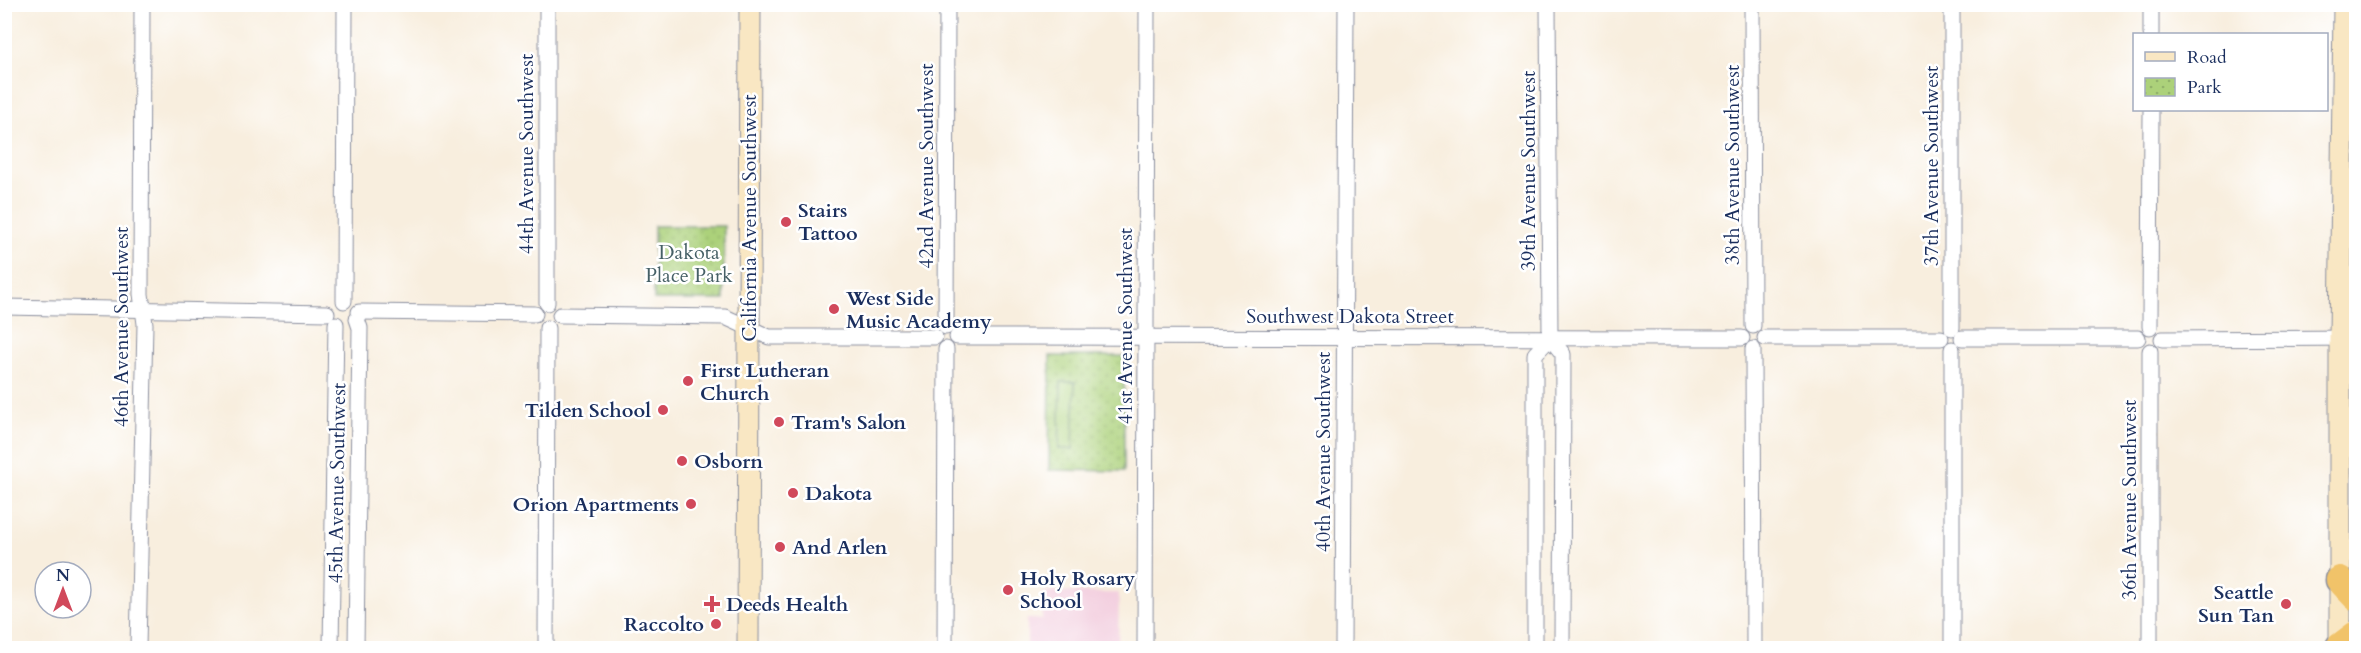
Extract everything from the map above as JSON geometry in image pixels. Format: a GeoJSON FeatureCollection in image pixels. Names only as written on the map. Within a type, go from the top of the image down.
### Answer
{"type":"FeatureCollection","features":[{"type":"Feature","properties":{"kind":"street","name":"46th Avenue Southwest"},"geometry":{"type":"LineString","coordinates":[[138,648],[143,309],[141,294],[142,4]]}},
{"type":"Feature","properties":{"kind":"street"},"geometry":{"type":"LineString","coordinates":[[344,301],[345,4]]}},
{"type":"Feature","properties":{"kind":"street","name":"44th Avenue Southwest"},"geometry":{"type":"LineString","coordinates":[[547,4],[547,303]]}},
{"type":"Feature","properties":{"kind":"street","name":"California Avenue Southwest"},"geometry":{"type":"LineString","coordinates":[[748,648],[750,4]]}},
{"type":"Feature","properties":{"kind":"street","name":"42nd Avenue Southwest"},"geometry":{"type":"LineString","coordinates":[[946,334],[947,4]]}},
{"type":"Feature","properties":{"kind":"street","name":"41st Avenue Southwest"},"geometry":{"type":"LineString","coordinates":[[1145,648],[1146,4]]}},
{"type":"Feature","properties":{"kind":"street","name":"40th Avenue Southwest"},"geometry":{"type":"LineString","coordinates":[[1343,648],[1346,4]]}},
{"type":"Feature","properties":{"kind":"street","name":"39th Avenue Southwest"},"geometry":{"type":"LineString","coordinates":[[1548,4],[1550,338],[1563,354],[1562,648]]}},
{"type":"Feature","properties":{"kind":"street","name":"38th Avenue Southwest"},"geometry":{"type":"LineString","coordinates":[[1752,4],[1753,326]]}},
{"type":"Feature","properties":{"kind":"street","name":"37th Avenue Southwest"},"geometry":{"type":"LineString","coordinates":[[1952,4],[1952,648]]}},
{"type":"Feature","properties":{"kind":"street"},"geometry":{"type":"LineString","coordinates":[[2151,4],[2151,33]]}},
{"type":"Feature","properties":{"kind":"street"},"geometry":{"type":"LineString","coordinates":[[2344,4],[2348,338],[2346,644]]}},
{"type":"Feature","properties":{"kind":"street"},"geometry":{"type":"LineString","coordinates":[[2150,327],[2151,111]]}},
{"type":"Feature","properties":{"kind":"street"},"geometry":{"type":"LineString","coordinates":[[331,318],[332,305],[344,301],[354,305],[358,315]]}},
{"type":"Feature","properties":{"kind":"street"},"geometry":{"type":"LineString","coordinates":[[547,303],[555,305],[560,315],[556,324],[547,328],[538,324],[535,314],[538,306],[547,303]]}},
{"type":"Feature","properties":{"kind":"street"},"geometry":{"type":"LineString","coordinates":[[4,307],[143,309],[331,318],[349,324],[358,315],[535,314]]}},
{"type":"Feature","properties":{"kind":"street","name":"45th Avenue Southwest"},"geometry":{"type":"LineString","coordinates":[[356,648],[360,328],[358,315]]}},
{"type":"Feature","properties":{"kind":"street","name":"Southwest Dakota Street"},"geometry":{"type":"LineString","coordinates":[[560,315],[725,318],[769,337],[946,334],[1550,338],[1748,343]]}},
{"type":"Feature","properties":{"kind":"street","name":"45th Avenue Southwest"},"geometry":{"type":"LineString","coordinates":[[331,318],[331,648]]}},
{"type":"Feature","properties":{"kind":"street"},"geometry":{"type":"LineString","coordinates":[[1754,648],[1746,329],[1753,326],[1762,330],[1766,338]]}},
{"type":"Feature","properties":{"kind":"street"},"geometry":{"type":"LineString","coordinates":[[2150,327],[2159,332],[2162,339],[2159,346],[2150,351],[2142,348],[2138,338],[2142,330],[2150,327]]}},
{"type":"Feature","properties":{"kind":"street"},"geometry":{"type":"LineString","coordinates":[[546,648],[547,328]]}},
{"type":"Feature","properties":{"kind":"street"},"geometry":{"type":"LineString","coordinates":[[945,648],[946,350],[954,346],[946,334]]}},
{"type":"Feature","properties":{"kind":"street"},"geometry":{"type":"LineString","coordinates":[[1535,648],[1535,354],[1550,338]]}},
{"type":"Feature","properties":{"kind":"street"},"geometry":{"type":"LineString","coordinates":[[1766,338],[2138,338]]}},
{"type":"Feature","properties":{"kind":"street"},"geometry":{"type":"LineString","coordinates":[[1748,343],[1762,346],[1766,338]]}},
{"type":"Feature","properties":{"kind":"street"},"geometry":{"type":"LineString","coordinates":[[2162,339],[2348,338]]}},
{"type":"Feature","properties":{"kind":"street","name":"36th Avenue Southwest"},"geometry":{"type":"LineString","coordinates":[[2150,351],[2150,648]]}},
{"type":"Feature","properties":{"kind":"shaded area"},"geometry":{"type":"Polygon","coordinates":[[[1043,592],[1119,593],[1118,648],[1027,648],[1027,619],[1042,619],[1043,592]]]}},
{"type":"Feature","properties":{"kind":"green space","name":"Dakota Place Park"},"geometry":{"type":"Polygon","coordinates":[[[654,226],[724,226],[724,300],[654,300],[654,226]]]}},
{"type":"Feature","properties":{"kind":"green space"},"geometry":{"type":"Polygon","coordinates":[[[1050,356],[1124,356],[1124,471],[1049,470],[1050,356]]]}},
{"type":"Feature","properties":{"kind":"green space"},"geometry":{"type":"Polygon","coordinates":[[[1061,382],[1075,382],[1073,449],[1059,449],[1061,382]]]}},
{"type":"Feature","properties":{"kind":"place","name":"Stairs Tattoo"},"geometry":{"type":"Point","coordinates":[786,222]}},
{"type":"Feature","properties":{"kind":"place","name":"West Side Music Academy"},"geometry":{"type":"Point","coordinates":[834,309]}},
{"type":"Feature","properties":{"kind":"place","name":"First Lutheran Church"},"geometry":{"type":"Point","coordinates":[688,381]}},
{"type":"Feature","properties":{"kind":"place","name":"Tilden School"},"geometry":{"type":"Point","coordinates":[663,410]}},
{"type":"Feature","properties":{"kind":"place","name":"Tram's Salon"},"geometry":{"type":"Point","coordinates":[779,422]}},
{"type":"Feature","properties":{"kind":"place","name":"Osborn"},"geometry":{"type":"Point","coordinates":[682,461]}},
{"type":"Feature","properties":{"kind":"place","name":"Dakota"},"geometry":{"type":"Point","coordinates":[793,493]}},
{"type":"Feature","properties":{"kind":"place","name":"Orion Apartments"},"geometry":{"type":"Point","coordinates":[691,504]}},
{"type":"Feature","properties":{"kind":"place","name":"And Arlen"},"geometry":{"type":"Point","coordinates":[780,547]}},
{"type":"Feature","properties":{"kind":"place","name":"Holy Rosary School"},"geometry":{"type":"Point","coordinates":[1008,590]}},
{"type":"Feature","properties":{"kind":"place","name":"Deeds Health"},"geometry":{"type":"Point","coordinates":[712,604]}},
{"type":"Feature","properties":{"kind":"place","name":"Seattle Sun Tan"},"geometry":{"type":"Point","coordinates":[2286,604]}},
{"type":"Feature","properties":{"kind":"place","name":"Raccolto"},"geometry":{"type":"Point","coordinates":[716,624]}}]}
